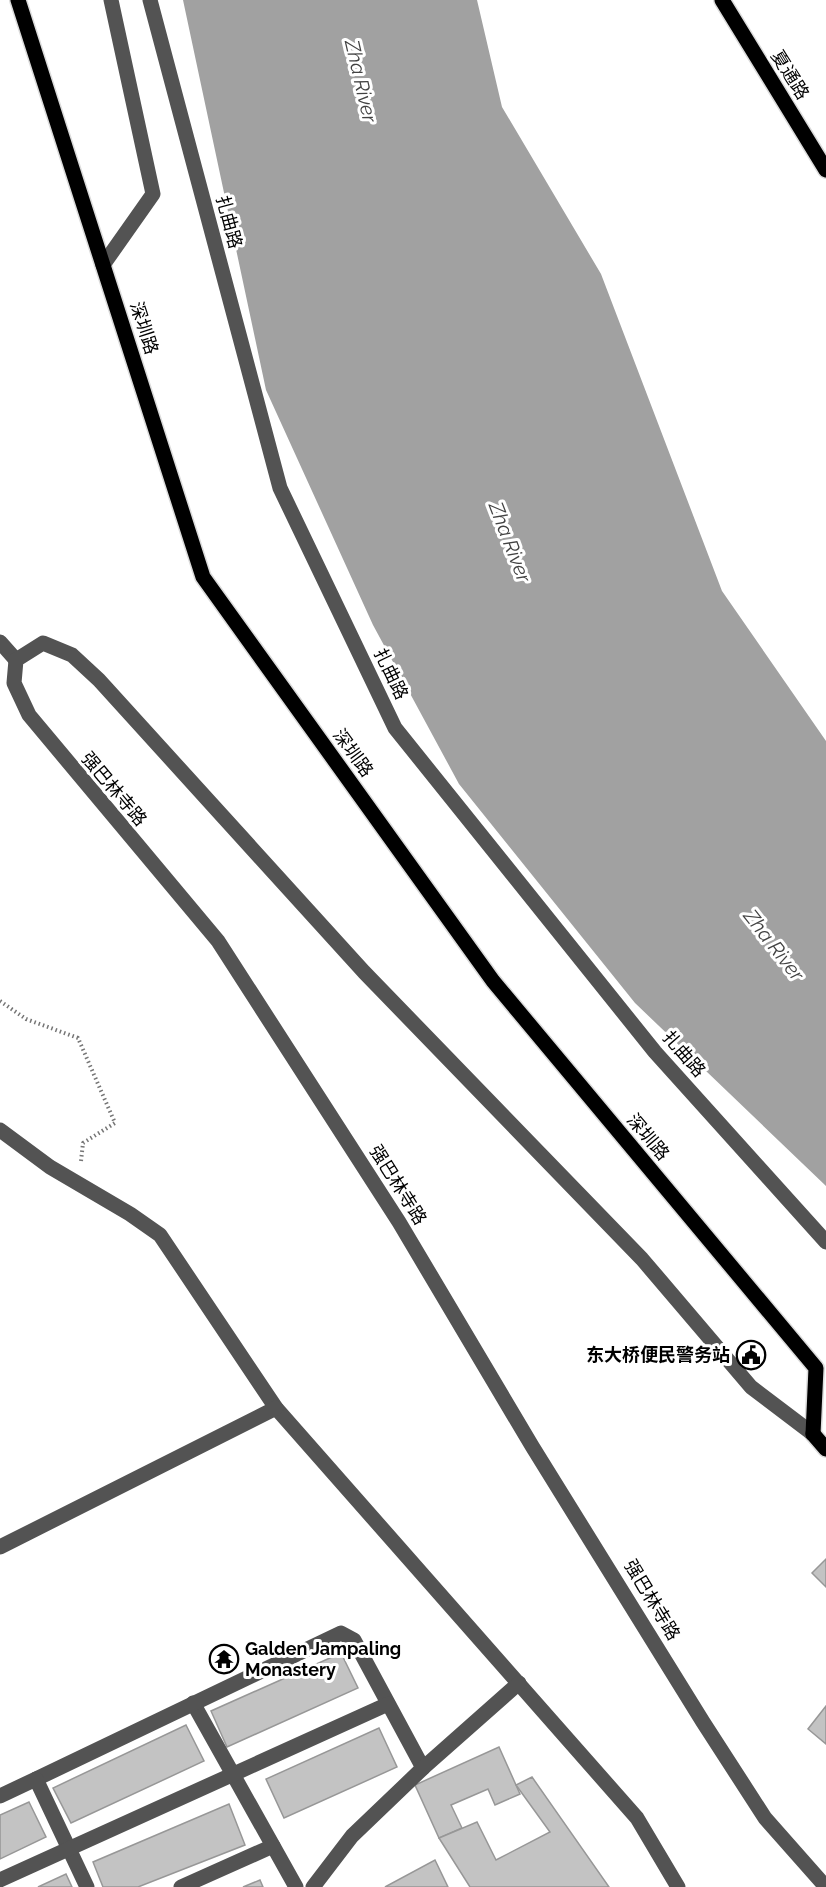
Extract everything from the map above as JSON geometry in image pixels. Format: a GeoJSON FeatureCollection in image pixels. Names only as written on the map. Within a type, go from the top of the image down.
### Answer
{"type":"FeatureCollection","features":[{"type":"Feature","properties":{"kind":"main road","name":"深圳路"},"geometry":{"type":"LineString","coordinates":[[18,0],[203,577],[493,981],[816,1368],[813,1434]]}},
{"type":"Feature","properties":{"kind":"main road","name":"夏通路"},"geometry":{"type":"LineString","coordinates":[[722,0],[826,170]]}},
{"type":"Feature","properties":{"kind":"main road"},"geometry":{"type":"LineString","coordinates":[[826,1422],[813,1434],[826,1449]]}},
{"type":"Feature","properties":{"kind":"street"},"geometry":{"type":"LineString","coordinates":[[103,265],[153,194],[111,0]]}},
{"type":"Feature","properties":{"kind":"street","name":"扎曲路"},"geometry":{"type":"LineString","coordinates":[[150,0],[280,488],[395,728],[655,1052],[826,1242]]}},
{"type":"Feature","properties":{"kind":"street"},"geometry":{"type":"LineString","coordinates":[[0,642],[16,660],[43,643],[72,655],[99,680],[364,972],[642,1259],[751,1387],[813,1434]]}},
{"type":"Feature","properties":{"kind":"street","name":"强巴林寺路"},"geometry":{"type":"LineString","coordinates":[[16,660],[15,683],[28,715],[218,941],[399,1222],[532,1446],[703,1722],[765,1818],[826,1887]]}},
{"type":"Feature","properties":{"kind":"street"},"geometry":{"type":"LineString","coordinates":[[0,1130],[50,1167],[130,1214],[160,1235],[276,1408],[637,1818],[678,1887]]}},
{"type":"Feature","properties":{"kind":"street"},"geometry":{"type":"LineString","coordinates":[[0,1547],[276,1408]]}},
{"type":"Feature","properties":{"kind":"street"},"geometry":{"type":"LineString","coordinates":[[0,1796],[341,1633],[354,1640],[423,1768]]}},
{"type":"Feature","properties":{"kind":"street"},"geometry":{"type":"LineString","coordinates":[[314,1887],[352,1836],[423,1768],[519,1683]]}},
{"type":"Feature","properties":{"kind":"street"},"geometry":{"type":"LineString","coordinates":[[193,1703],[296,1887]]}},
{"type":"Feature","properties":{"kind":"street"},"geometry":{"type":"LineString","coordinates":[[0,1880],[388,1704]]}},
{"type":"Feature","properties":{"kind":"street"},"geometry":{"type":"LineString","coordinates":[[36,1779],[87,1887]]}},
{"type":"Feature","properties":{"kind":"street"},"geometry":{"type":"LineString","coordinates":[[181,1887],[273,1846]]}},
{"type":"Feature","properties":{"kind":"path"},"geometry":{"type":"LineString","coordinates":[[0,1001],[26,1019],[78,1038],[116,1123],[83,1143],[78,1183]]}},
{"type":"Feature","properties":{"kind":"water","name":"Zha River"},"geometry":{"type":"Polygon","coordinates":[[[183,0],[477,0],[502,107],[601,274],[722,591],[826,741],[826,1186],[635,1003],[459,784],[373,625],[266,390],[183,0]]]}},
{"type":"Feature","properties":{"kind":"building"},"geometry":{"type":"Polygon","coordinates":[[[826,1559],[826,1587],[812,1573],[826,1559]]]}},
{"type":"Feature","properties":{"kind":"building"},"geometry":{"type":"Polygon","coordinates":[[[341,1653],[358,1688],[227,1747],[211,1711],[341,1653]]]}},
{"type":"Feature","properties":{"kind":"building"},"geometry":{"type":"Polygon","coordinates":[[[826,1706],[826,1744],[808,1729],[826,1706]]]}},
{"type":"Feature","properties":{"kind":"building"},"geometry":{"type":"Polygon","coordinates":[[[186,1725],[204,1761],[71,1823],[53,1788],[186,1725]]]}},
{"type":"Feature","properties":{"kind":"building"},"geometry":{"type":"Polygon","coordinates":[[[379,1728],[397,1767],[284,1818],[266,1779],[379,1728]]]}},
{"type":"Feature","properties":{"kind":"building"},"geometry":{"type":"Polygon","coordinates":[[[499,1747],[520,1794],[495,1805],[488,1789],[451,1805],[462,1828],[439,1838],[415,1785],[499,1747]]]}},
{"type":"Feature","properties":{"kind":"building"},"geometry":{"type":"Polygon","coordinates":[[[532,1777],[609,1887],[470,1887],[439,1838],[477,1822],[496,1860],[550,1832],[516,1785],[532,1777]]]}},
{"type":"Feature","properties":{"kind":"building"},"geometry":{"type":"Polygon","coordinates":[[[29,1802],[46,1837],[0,1859],[0,1815],[29,1802]]]}},
{"type":"Feature","properties":{"kind":"building"},"geometry":{"type":"Polygon","coordinates":[[[229,1804],[245,1845],[138,1887],[103,1887],[93,1862],[229,1804]]]}},
{"type":"Feature","properties":{"kind":"building"},"geometry":{"type":"Polygon","coordinates":[[[435,1860],[448,1887],[385,1887],[435,1860]]]}},
{"type":"Feature","properties":{"kind":"building"},"geometry":{"type":"Polygon","coordinates":[[[66,1874],[72,1887],[38,1887],[66,1874]]]}},
{"type":"Feature","properties":{"kind":"building"},"geometry":{"type":"Polygon","coordinates":[[[260,1880],[263,1887],[243,1887],[260,1880]]]}},
{"type":"Feature","properties":{"kind":"place","name":"东大桥便民警务站"},"geometry":{"type":"Point","coordinates":[751,1355]}},
{"type":"Feature","properties":{"kind":"place","name":"Galden Jampaling Monastery"},"geometry":{"type":"Point","coordinates":[224,1659]}}]}
